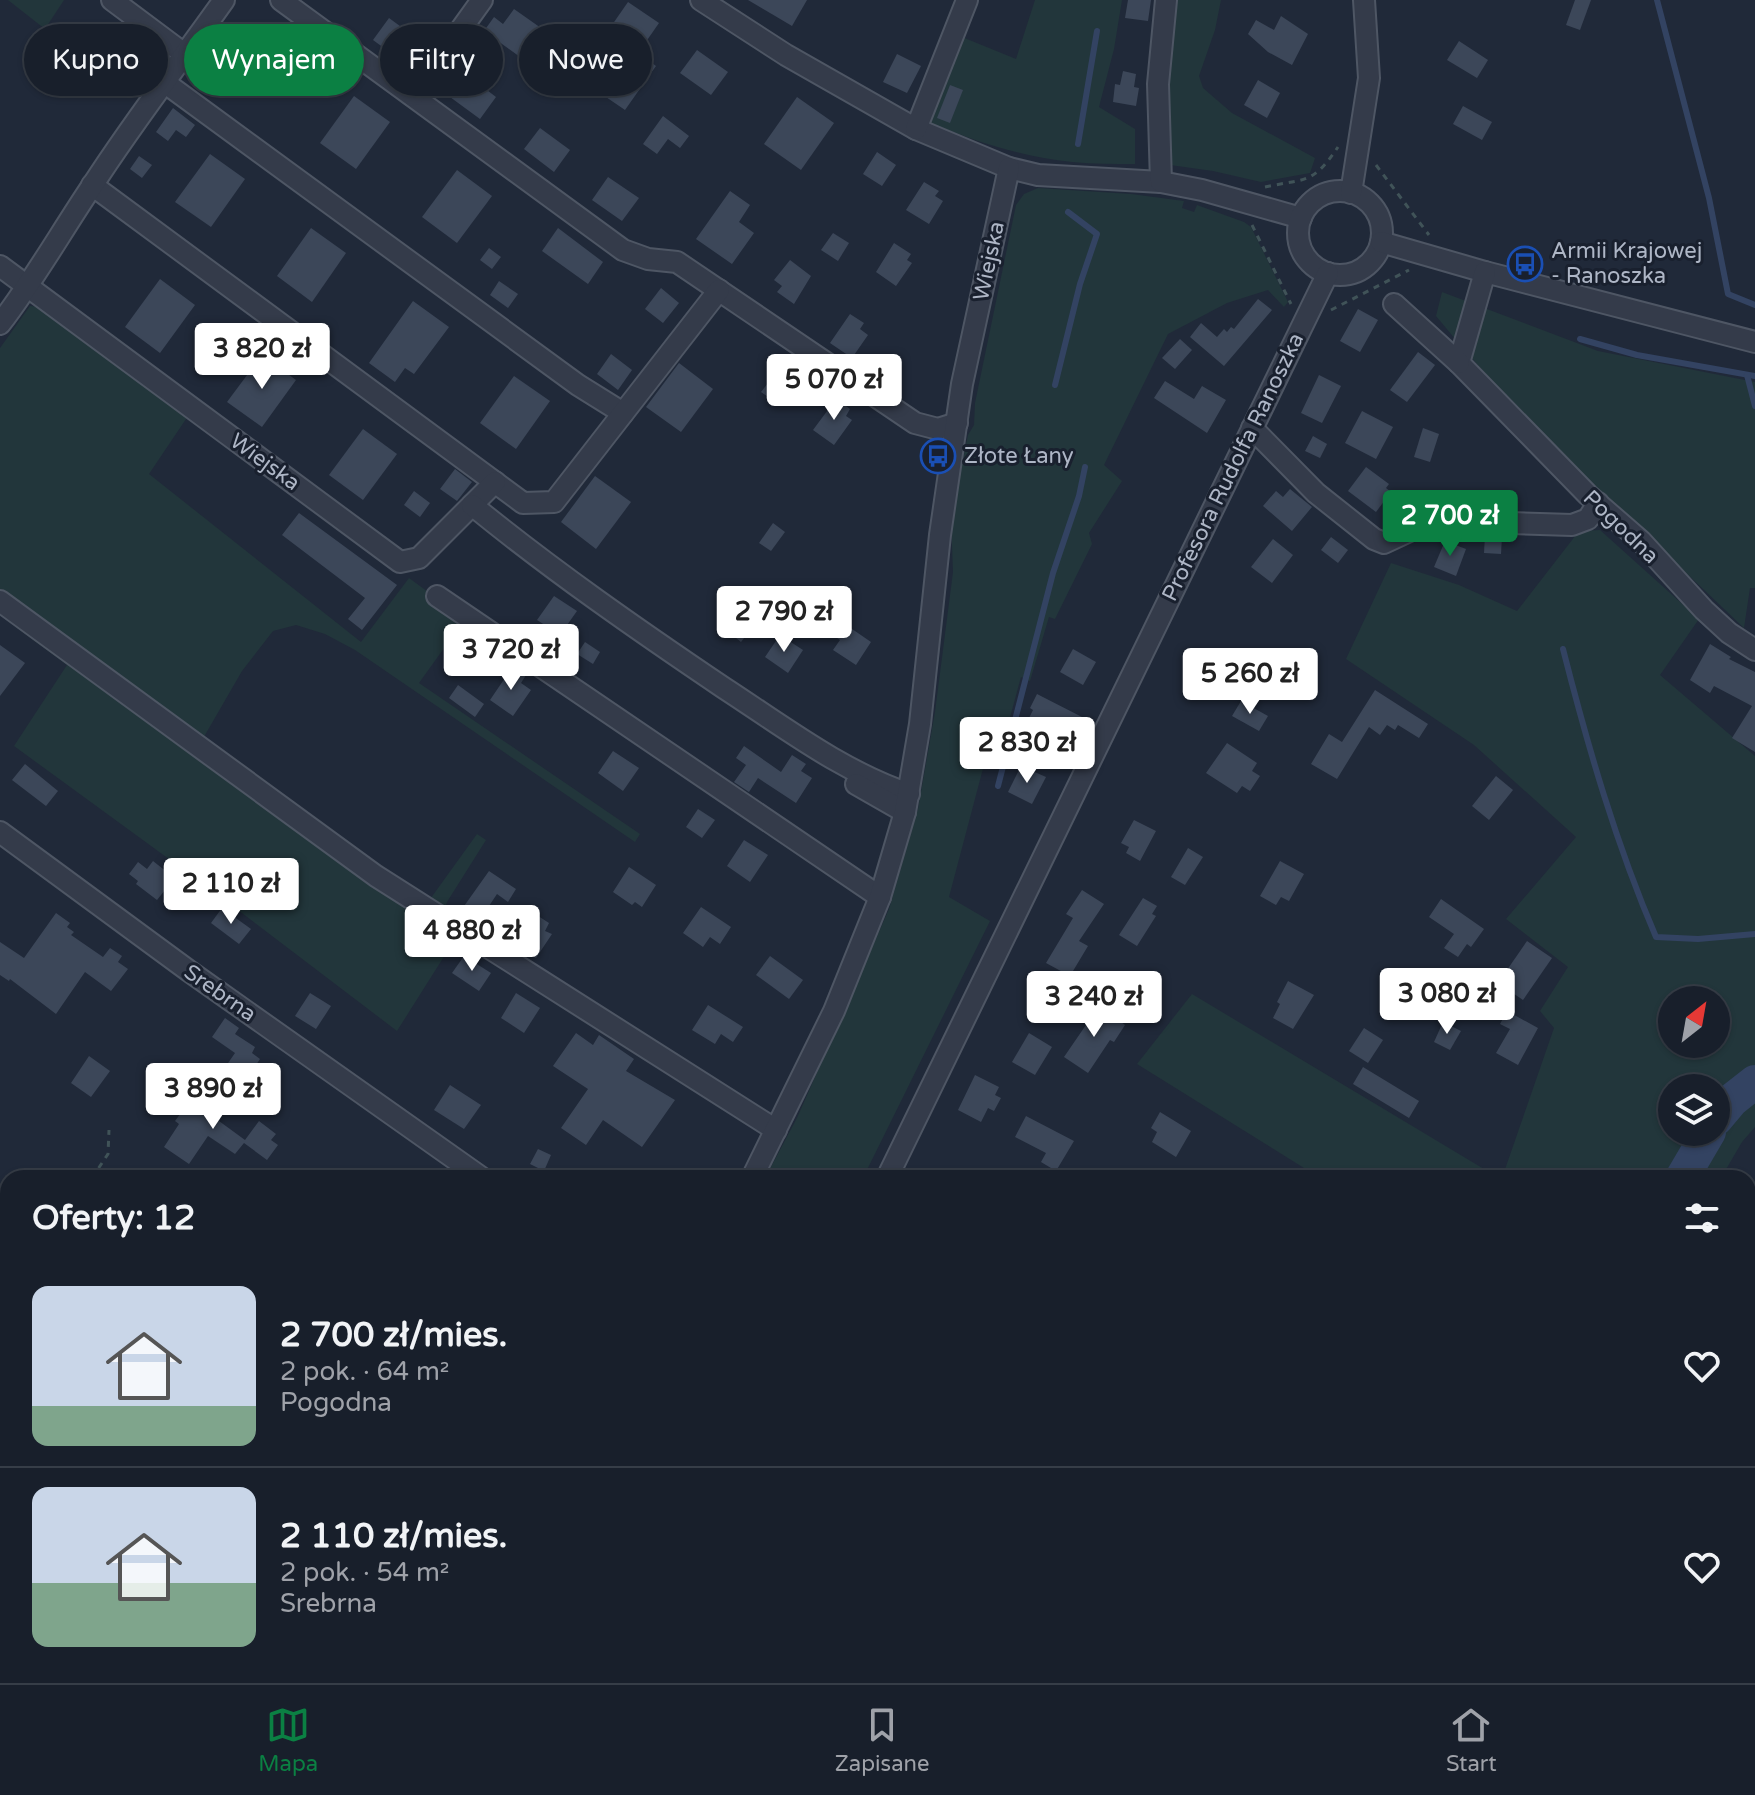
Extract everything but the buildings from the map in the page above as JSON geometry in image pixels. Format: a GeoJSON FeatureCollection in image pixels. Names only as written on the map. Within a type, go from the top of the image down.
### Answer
{"type":"FeatureCollection","features":[{"type":"Feature","properties":{"kind":"street"},"geometry":{"type":"LineString","coordinates":[[112,0],[183,53]]}},
{"type":"Feature","properties":{"kind":"street"},"geometry":{"type":"LineString","coordinates":[[168,76],[224,0]]}},
{"type":"Feature","properties":{"kind":"street"},"geometry":{"type":"LineString","coordinates":[[281,0],[380,72]]}},
{"type":"Feature","properties":{"kind":"street"},"geometry":{"type":"LineString","coordinates":[[465,24],[482,0]]}},
{"type":"Feature","properties":{"kind":"street"},"geometry":{"type":"LineString","coordinates":[[701,0],[780,52],[916,129],[1009,168],[1038,175],[1161,182],[1202,190],[1301,218]]}},
{"type":"Feature","properties":{"kind":"street"},"geometry":{"type":"LineString","coordinates":[[916,129],[967,0]]}},
{"type":"Feature","properties":{"kind":"street"},"geometry":{"type":"LineString","coordinates":[[1161,182],[1158,84],[1166,0]]}},
{"type":"Feature","properties":{"kind":"street"},"geometry":{"type":"LineString","coordinates":[[1351,193],[1369,78],[1364,0]]}},
{"type":"Feature","properties":{"kind":"street"},"geometry":{"type":"LineString","coordinates":[[168,85],[578,385],[623,413]]}},
{"type":"Feature","properties":{"kind":"street"},"geometry":{"type":"LineString","coordinates":[[0,324],[29,287],[92,185],[154,96]]}},
{"type":"Feature","properties":{"kind":"street"},"geometry":{"type":"LineString","coordinates":[[413,96],[623,250],[648,259],[677,262],[915,423],[938,429],[957,423]]}},
{"type":"Feature","properties":{"kind":"street","name":"Wiejska"},"geometry":{"type":"LineString","coordinates":[[756,1170],[834,1011],[880,897],[907,803],[920,724],[940,535],[962,384],[1009,168]]}},
{"type":"Feature","properties":{"kind":"street"},"geometry":{"type":"LineString","coordinates":[[92,185],[523,503],[554,502],[719,290]]}},
{"type":"Feature","properties":{"kind":"street"},"geometry":{"type":"LineString","coordinates":[[1339,191],[1351,193],[1372,206],[1382,230],[1381,242],[1372,260],[1357,272],[1347,275],[1328,273],[1306,258],[1298,232],[1301,218],[1315,199],[1339,191]]}},
{"type":"Feature","properties":{"kind":"street"},"geometry":{"type":"LineString","coordinates":[[1381,242],[1755,342]]}},
{"type":"Feature","properties":{"kind":"street","name":"Wiejska"},"geometry":{"type":"LineString","coordinates":[[0,266],[400,562],[419,558],[495,482]]}},
{"type":"Feature","properties":{"kind":"street"},"geometry":{"type":"LineString","coordinates":[[1459,363],[1485,272]]}},
{"type":"Feature","properties":{"kind":"street","name":"Profesora Rudolfa Ranoszka"},"geometry":{"type":"LineString","coordinates":[[891,1170],[1328,273]]}},
{"type":"Feature","properties":{"kind":"street","name":"Pogodna"},"geometry":{"type":"LineString","coordinates":[[1394,304],[1459,363],[1547,455],[1641,541],[1704,610],[1729,633],[1755,650]]}},
{"type":"Feature","properties":{"kind":"street"},"geometry":{"type":"LineString","coordinates":[[1252,428],[1316,493],[1374,539],[1384,543],[1414,529],[1446,521],[1572,525],[1588,519],[1598,503]]}},
{"type":"Feature","properties":{"kind":"street"},"geometry":{"type":"LineString","coordinates":[[472,505],[636,628],[786,729],[845,777],[907,803]]}},
{"type":"Feature","properties":{"kind":"street"},"geometry":{"type":"LineString","coordinates":[[437,596],[880,897]]}},
{"type":"Feature","properties":{"kind":"street"},"geometry":{"type":"LineString","coordinates":[[0,601],[376,876],[776,1130]]}},
{"type":"Feature","properties":{"kind":"street","name":"Srebrna"},"geometry":{"type":"LineString","coordinates":[[0,832],[189,971],[471,1170]]}},
{"type":"Feature","properties":{"kind":"path"},"geometry":{"type":"LineString","coordinates":[[1293,307],[1250,222],[1260,188],[1317,174],[1340,144]]}},
{"type":"Feature","properties":{"kind":"path"},"geometry":{"type":"LineString","coordinates":[[1377,157],[1376,167],[1431,239]]}},
{"type":"Feature","properties":{"kind":"path"},"geometry":{"type":"LineString","coordinates":[[1330,311],[1409,270]]}},
{"type":"Feature","properties":{"kind":"path"},"geometry":{"type":"LineString","coordinates":[[97,1170],[108,1154],[109,1130]]}},
{"type":"Feature","properties":{"kind":"green space"},"geometry":{"type":"Polygon","coordinates":[[[8,0],[64,0],[48,24],[39,24],[8,0]]]}},
{"type":"Feature","properties":{"kind":"green space"},"geometry":{"type":"Polygon","coordinates":[[[1035,0],[1122,0],[1114,49],[1099,107],[1135,129],[1135,164],[1053,160],[981,142],[928,122],[962,37],[1016,59],[1035,0]]]}},
{"type":"Feature","properties":{"kind":"green space"},"geometry":{"type":"Polygon","coordinates":[[[1177,0],[1221,0],[1215,30],[1199,76],[1203,88],[1232,113],[1315,158],[1310,173],[1261,182],[1170,165],[1168,83],[1177,0]]]}},
{"type":"Feature","properties":{"kind":"green space"},"geometry":{"type":"Polygon","coordinates":[[[1038,188],[1131,194],[1184,201],[1182,208],[1194,212],[1197,205],[1244,222],[1251,227],[1288,302],[1284,307],[1268,290],[1227,303],[1168,334],[1104,465],[1122,481],[1089,533],[1092,544],[1055,619],[1049,617],[1030,681],[1021,677],[1006,732],[985,761],[949,897],[990,921],[867,1170],[769,1170],[797,1118],[889,909],[918,809],[935,712],[953,572],[951,518],[968,435],[974,425],[975,403],[1016,205],[1024,194],[1038,188]]]}},
{"type":"Feature","properties":{"kind":"green space"},"geometry":{"type":"Polygon","coordinates":[[[1442,292],[1598,351],[1755,382],[1755,588],[1750,588],[1744,628],[1585,476],[1471,358],[1436,316],[1442,292]]]}},
{"type":"Feature","properties":{"kind":"green space"},"geometry":{"type":"Polygon","coordinates":[[[30,306],[39,307],[188,416],[149,474],[361,642],[409,578],[465,619],[419,683],[640,834],[635,842],[355,650],[325,634],[296,625],[273,631],[242,671],[201,742],[428,902],[477,834],[486,840],[445,909],[462,928],[397,1031],[221,897],[14,746],[67,665],[17,628],[21,610],[0,595],[0,348],[30,306]]]}},
{"type":"Feature","properties":{"kind":"green space"},"geometry":{"type":"Polygon","coordinates":[[[1600,530],[1699,619],[1660,675],[1755,756],[1755,1127],[1726,1170],[1505,1170],[1554,1028],[1540,1011],[1568,967],[1506,919],[1576,837],[1474,745],[1346,659],[1391,563],[1459,585],[1517,611],[1579,531],[1600,530]]]}},
{"type":"Feature","properties":{"kind":"green space"},"geometry":{"type":"Polygon","coordinates":[[[1192,994],[1486,1170],[1307,1170],[1137,1064],[1192,994]]]}},
{"type":"Feature","properties":{"kind":"waterway"},"geometry":{"type":"LineString","coordinates":[[1657,0],[1709,198],[1728,294],[1755,305]]}},
{"type":"Feature","properties":{"kind":"waterway"},"geometry":{"type":"LineString","coordinates":[[1078,144],[1097,31]]}},
{"type":"Feature","properties":{"kind":"waterway"},"geometry":{"type":"LineString","coordinates":[[1055,385],[1080,284],[1097,234],[1068,212]]}},
{"type":"Feature","properties":{"kind":"waterway"},"geometry":{"type":"LineString","coordinates":[[1580,339],[1637,355],[1755,376]]}},
{"type":"Feature","properties":{"kind":"waterway"},"geometry":{"type":"LineString","coordinates":[[1747,375],[1755,406]]}},
{"type":"Feature","properties":{"kind":"waterway"},"geometry":{"type":"LineString","coordinates":[[998,786],[1053,573],[1079,496],[1085,467]]}},
{"type":"Feature","properties":{"kind":"waterway"},"geometry":{"type":"LineString","coordinates":[[1563,649],[1604,795],[1656,937],[1698,939],[1755,934]]}},
{"type":"Feature","properties":{"kind":"waterway"},"geometry":{"type":"LineString","coordinates":[[1730,1102],[1755,1082]]}},
{"type":"Feature","properties":{"kind":"waterway"},"geometry":{"type":"LineString","coordinates":[[1687,1170],[1701,1146]]}},
{"type":"Feature","properties":{"kind":"place","name":"Armii Krajowej - Ranoszka"},"geometry":{"type":"Point","coordinates":[1525,264]}},
{"type":"Feature","properties":{"kind":"place","name":"Złote Łany"},"geometry":{"type":"Point","coordinates":[938,456]}}]}
